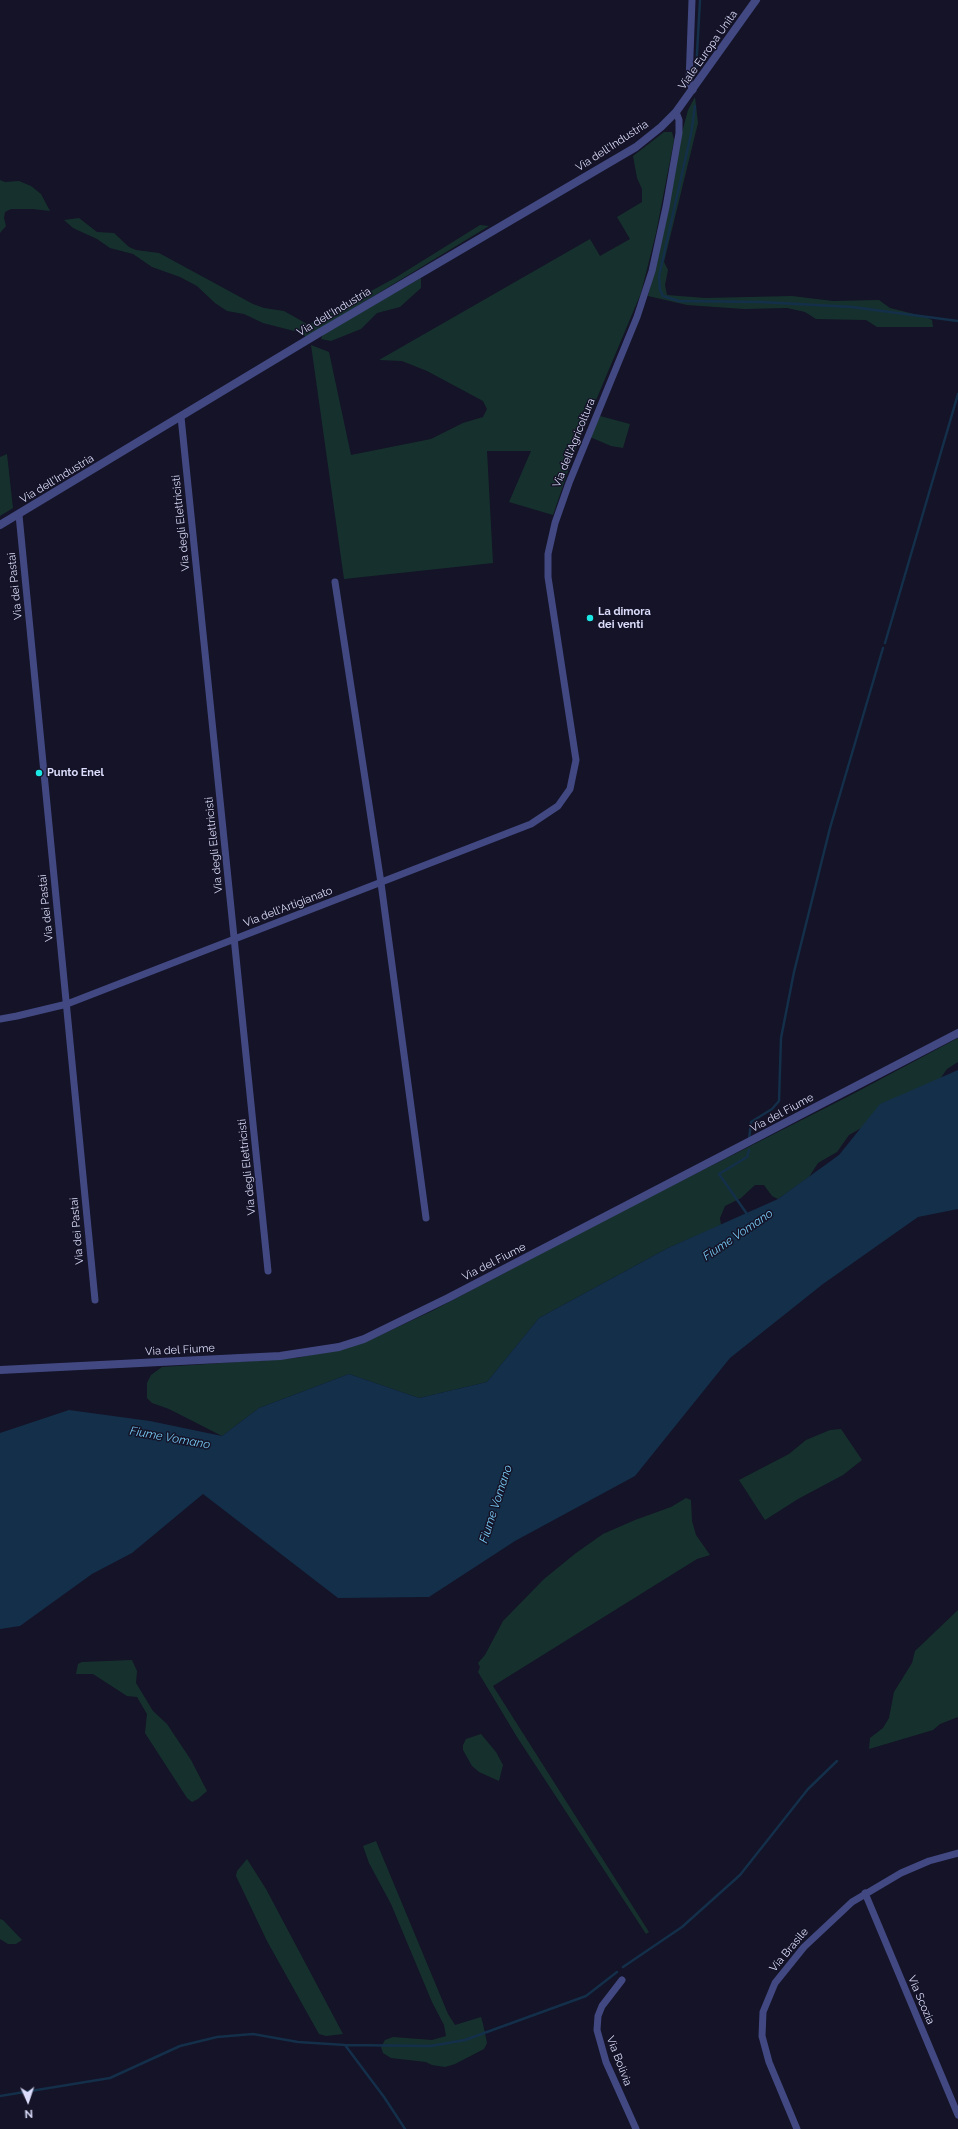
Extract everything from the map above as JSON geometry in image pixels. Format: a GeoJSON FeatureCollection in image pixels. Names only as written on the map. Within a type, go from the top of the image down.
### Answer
{"type":"FeatureCollection","features":[{"type":"Feature","properties":{"kind":"street"},"geometry":{"type":"LineString","coordinates":[[692,0],[689,82],[693,90]]}},
{"type":"Feature","properties":{"kind":"street","name":"Viale Europa Unita"},"geometry":{"type":"LineString","coordinates":[[676,112],[756,0]]}},
{"type":"Feature","properties":{"kind":"street","name":"Via dell'Industria"},"geometry":{"type":"LineString","coordinates":[[0,525],[636,147],[661,127],[676,112]]}},
{"type":"Feature","properties":{"kind":"street","name":"Via dell'Agricoltura"},"geometry":{"type":"LineString","coordinates":[[570,789],[576,760],[548,577],[548,554],[555,523],[569,483],[638,316],[652,271],[666,207],[679,133],[679,120],[676,112]]}},
{"type":"Feature","properties":{"kind":"street","name":"Via degli Elettricisti"},"geometry":{"type":"LineString","coordinates":[[181,417],[268,1271]]}},
{"type":"Feature","properties":{"kind":"street","name":"Via dei Pastai"},"geometry":{"type":"LineString","coordinates":[[19,515],[95,1300]]}},
{"type":"Feature","properties":{"kind":"street"},"geometry":{"type":"LineString","coordinates":[[335,582],[381,883],[426,1218]]}},
{"type":"Feature","properties":{"kind":"street","name":"Via dell'Artigianato"},"geometry":{"type":"LineString","coordinates":[[0,1019],[67,1004],[531,824],[558,806],[570,789]]}},
{"type":"Feature","properties":{"kind":"street","name":"Via del Fiume"},"geometry":{"type":"LineString","coordinates":[[0,1370],[280,1356],[319,1351],[352,1343],[448,1298],[958,1033]]}},
{"type":"Feature","properties":{"kind":"street","name":"Via Brasile"},"geometry":{"type":"LineString","coordinates":[[797,2129],[764,2047],[762,2029],[764,2012],[775,1984],[792,1960],[834,1916],[865,1893],[915,1866],[958,1853]]}},
{"type":"Feature","properties":{"kind":"street","name":"Via Scozia"},"geometry":{"type":"LineString","coordinates":[[865,1893],[958,2115]]}},
{"type":"Feature","properties":{"kind":"street","name":"Via Bolivia"},"geometry":{"type":"LineString","coordinates":[[622,1980],[602,2006],[598,2016],[597,2030],[606,2062],[636,2129]]}},
{"type":"Feature","properties":{"kind":"green space"},"geometry":{"type":"Polygon","coordinates":[[[695,97],[698,123],[664,262],[668,270],[665,285],[667,295],[705,298],[792,296],[833,301],[879,300],[890,308],[926,317],[932,320],[933,327],[877,327],[866,320],[816,319],[805,312],[787,308],[744,309],[687,305],[648,296],[681,136],[688,110],[695,97]]]}},
{"type":"Feature","properties":{"kind":"green space"},"geometry":{"type":"Polygon","coordinates":[[[664,132],[672,132],[674,140],[656,233],[641,293],[576,448],[553,515],[509,502],[531,451],[487,451],[493,563],[344,579],[311,345],[329,352],[351,455],[431,439],[463,423],[483,417],[487,409],[483,401],[427,371],[402,361],[379,360],[590,239],[600,256],[630,239],[617,217],[642,202],[642,189],[637,178],[633,156],[664,132]]]}},
{"type":"Feature","properties":{"kind":"green space"},"geometry":{"type":"Polygon","coordinates":[[[0,180],[5,182],[19,181],[31,186],[41,194],[50,211],[11,209],[5,212],[4,218],[6,226],[0,233],[0,180]]]}},
{"type":"Feature","properties":{"kind":"green space"},"geometry":{"type":"Polygon","coordinates":[[[79,218],[97,232],[114,233],[129,247],[136,250],[159,253],[253,304],[264,308],[284,311],[307,324],[312,323],[395,278],[480,225],[489,226],[306,337],[298,332],[263,323],[244,314],[227,311],[215,303],[197,286],[180,277],[152,267],[133,254],[110,248],[97,239],[73,228],[64,220],[79,218]]]}},
{"type":"Feature","properties":{"kind":"green space"},"geometry":{"type":"Polygon","coordinates":[[[421,278],[421,288],[400,307],[377,313],[361,329],[331,341],[321,339],[323,334],[421,278]]]}},
{"type":"Feature","properties":{"kind":"green space"},"geometry":{"type":"Polygon","coordinates":[[[600,416],[630,424],[623,448],[611,446],[590,437],[600,416]]]}},
{"type":"Feature","properties":{"kind":"green space"},"geometry":{"type":"Polygon","coordinates":[[[7,454],[13,508],[0,516],[0,457],[7,454]]]}},
{"type":"Feature","properties":{"kind":"green space"},"geometry":{"type":"Polygon","coordinates":[[[958,1038],[958,1062],[947,1069],[935,1086],[849,1135],[837,1152],[818,1163],[809,1177],[778,1199],[772,1196],[764,1185],[755,1185],[741,1198],[725,1206],[720,1218],[721,1225],[668,1248],[539,1318],[487,1382],[419,1398],[349,1374],[259,1408],[222,1436],[169,1409],[152,1403],[147,1398],[147,1383],[151,1375],[162,1367],[297,1358],[335,1350],[370,1340],[432,1311],[626,1209],[851,1095],[958,1038]]]}},
{"type":"Feature","properties":{"kind":"green space"},"geometry":{"type":"Polygon","coordinates":[[[841,1429],[862,1460],[843,1475],[798,1499],[765,1520],[739,1480],[789,1454],[806,1440],[830,1430],[841,1429]]]}},
{"type":"Feature","properties":{"kind":"green space"},"geometry":{"type":"Polygon","coordinates":[[[686,1498],[691,1500],[692,1521],[696,1535],[710,1555],[697,1559],[493,1686],[649,1932],[646,1934],[517,1737],[478,1672],[480,1667],[478,1663],[485,1655],[503,1621],[544,1579],[576,1553],[603,1534],[635,1520],[671,1507],[686,1498]]]}},
{"type":"Feature","properties":{"kind":"green space"},"geometry":{"type":"Polygon","coordinates":[[[958,1610],[958,1717],[940,1724],[933,1730],[869,1749],[870,1738],[883,1728],[889,1718],[894,1692],[912,1663],[915,1651],[958,1610]]]}},
{"type":"Feature","properties":{"kind":"green space"},"geometry":{"type":"Polygon","coordinates":[[[132,1660],[137,1671],[136,1683],[153,1711],[167,1724],[191,1760],[207,1791],[192,1802],[187,1798],[145,1733],[147,1714],[137,1697],[127,1696],[93,1674],[76,1674],[78,1664],[82,1662],[132,1660]]]}},
{"type":"Feature","properties":{"kind":"green space"},"geometry":{"type":"Polygon","coordinates":[[[481,1734],[496,1752],[503,1765],[499,1781],[479,1772],[472,1766],[463,1750],[463,1745],[466,1739],[481,1734]]]}},
{"type":"Feature","properties":{"kind":"green space"},"geometry":{"type":"Polygon","coordinates":[[[376,1841],[448,2014],[455,2025],[481,2017],[487,2043],[484,2049],[455,2064],[445,2067],[432,2065],[426,2062],[391,2058],[383,2053],[381,2047],[385,2040],[393,2037],[432,2040],[446,2036],[444,2025],[432,2002],[391,1904],[369,1863],[363,1846],[376,1841]]]}},
{"type":"Feature","properties":{"kind":"green space"},"geometry":{"type":"Polygon","coordinates":[[[247,1859],[266,1889],[343,2034],[326,2036],[319,2034],[267,1941],[236,1876],[237,1871],[247,1859]]]}},
{"type":"Feature","properties":{"kind":"green space"},"geometry":{"type":"Polygon","coordinates":[[[0,1919],[3,1920],[22,1940],[16,1944],[8,1944],[0,1939],[0,1919]]]}},
{"type":"Feature","properties":{"kind":"water","name":"Fiume Vomano"},"geometry":{"type":"Polygon","coordinates":[[[958,1070],[958,1209],[918,1217],[823,1284],[730,1358],[635,1476],[515,1541],[429,1597],[338,1598],[203,1494],[132,1553],[92,1574],[20,1626],[0,1629],[0,1433],[69,1410],[150,1421],[222,1436],[259,1408],[349,1374],[419,1398],[487,1382],[539,1318],[668,1248],[778,1199],[839,1155],[880,1104],[958,1070]]]}},
{"type":"Feature","properties":{"kind":"waterway"},"geometry":{"type":"LineString","coordinates":[[696,71],[700,0]]}},
{"type":"Feature","properties":{"kind":"waterway"},"geometry":{"type":"LineString","coordinates":[[695,106],[691,134],[659,276],[660,290],[663,296],[679,301],[761,302],[852,307],[958,321]]}},
{"type":"Feature","properties":{"kind":"waterway"},"geometry":{"type":"LineString","coordinates":[[885,643],[958,394]]}},
{"type":"Feature","properties":{"kind":"waterway"},"geometry":{"type":"LineString","coordinates":[[749,1140],[751,1122],[772,1109],[779,1101],[781,1038],[794,972],[830,828],[883,648]]}},
{"type":"Feature","properties":{"kind":"waterway","name":"Fiume Vomano"},"geometry":{"type":"LineString","coordinates":[[747,1214],[719,1174],[747,1157],[749,1150]]}},
{"type":"Feature","properties":{"kind":"waterway"},"geometry":{"type":"LineString","coordinates":[[623,1967],[682,1927],[740,1875],[808,1789],[837,1761]]}},
{"type":"Feature","properties":{"kind":"waterway"},"geometry":{"type":"LineString","coordinates":[[0,2096],[110,2078],[180,2046],[217,2037],[253,2034],[298,2042],[345,2045],[431,2046],[465,2040],[586,1996],[617,1972]]}},
{"type":"Feature","properties":{"kind":"waterway"},"geometry":{"type":"LineString","coordinates":[[345,2045],[384,2097],[405,2129]]}},
{"type":"Feature","properties":{"kind":"place","name":"La dimora dei venti"},"geometry":{"type":"Point","coordinates":[590,618]}},
{"type":"Feature","properties":{"kind":"place","name":"Punto Enel"},"geometry":{"type":"Point","coordinates":[39,773]}}]}
